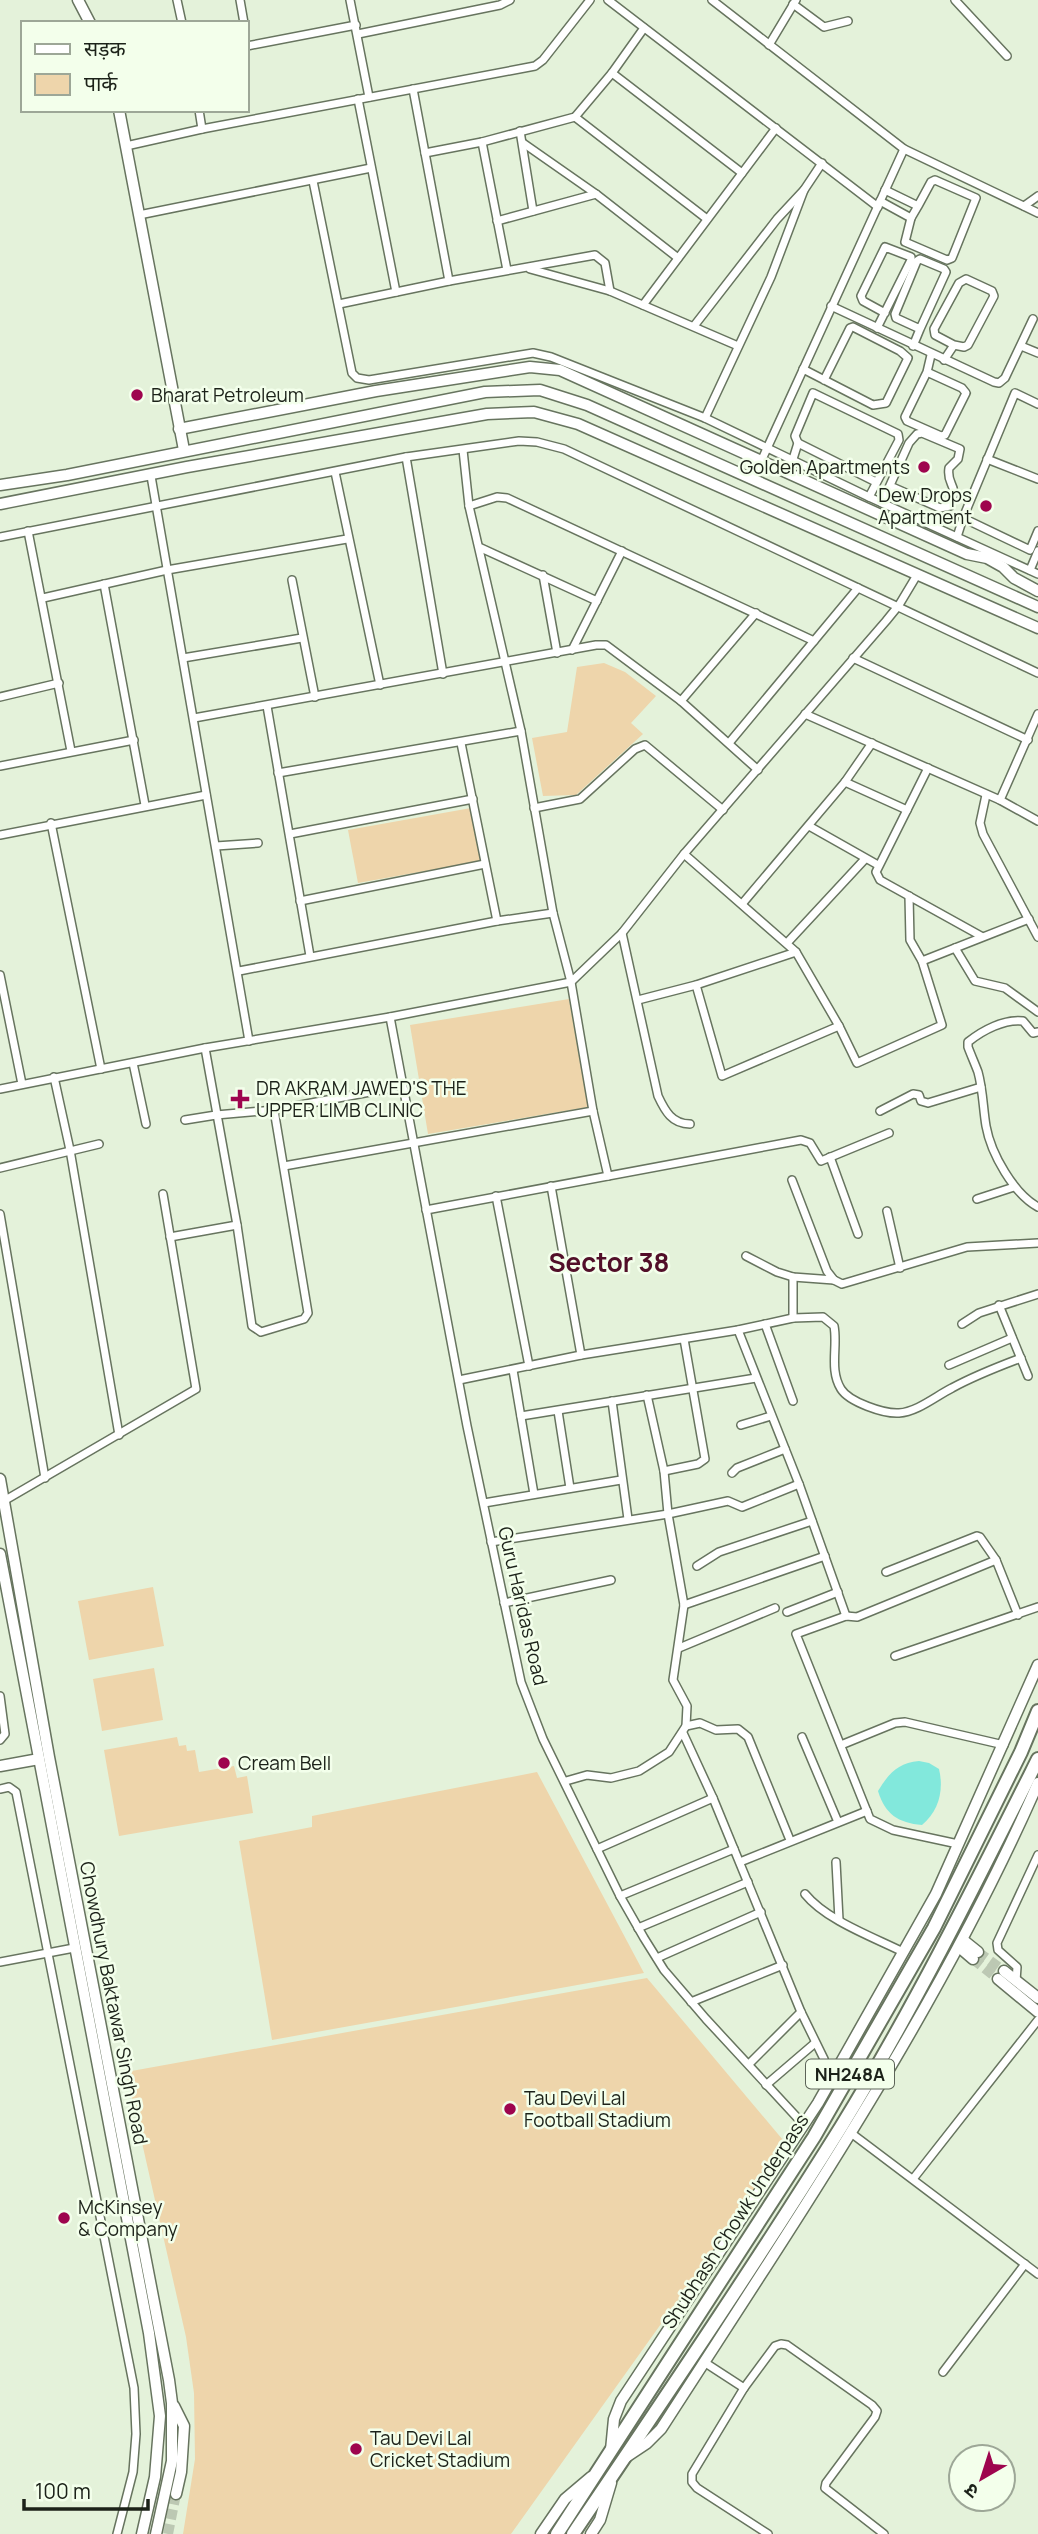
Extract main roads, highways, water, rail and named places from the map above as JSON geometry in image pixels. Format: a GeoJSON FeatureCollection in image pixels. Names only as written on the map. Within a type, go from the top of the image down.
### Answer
{"type":"FeatureCollection","features":[{"type":"Feature","properties":{"kind":"highway","name":"Shubhash Chowk Underpass"},"geometry":{"type":"LineString","coordinates":[[611,2450],[814,2137],[934,1928],[1021,1752],[1038,1711]]}},
{"type":"Feature","properties":{"kind":"highway","name":"Shubhash Chowk Underpass"},"geometry":{"type":"LineString","coordinates":[[625,2458],[841,2126],[950,1935],[1038,1759]]}},
{"type":"Feature","properties":{"kind":"highway","name":"NH248A"},"geometry":{"type":"LineString","coordinates":[[558,2534],[611,2450]]}},
{"type":"Feature","properties":{"kind":"highway","name":"NH248A"},"geometry":{"type":"LineString","coordinates":[[573,2534],[625,2458]]}},
{"type":"Feature","properties":{"kind":"main road"},"geometry":{"type":"LineString","coordinates":[[78,0],[89,21]]}},
{"type":"Feature","properties":{"kind":"main road"},"geometry":{"type":"LineString","coordinates":[[118,112],[184,450]]}},
{"type":"Feature","properties":{"kind":"main road"},"geometry":{"type":"LineString","coordinates":[[179,429],[376,391],[530,367],[545,368],[572,374],[760,463],[967,554],[1005,563],[1014,578],[1038,591]]}},
{"type":"Feature","properties":{"kind":"main road"},"geometry":{"type":"LineString","coordinates":[[0,485],[67,475],[485,392],[540,390],[587,405],[1038,607]]}},
{"type":"Feature","properties":{"kind":"main road"},"geometry":{"type":"LineString","coordinates":[[0,504],[487,414],[534,412],[578,425],[1038,628]]}},
{"type":"Feature","properties":{"kind":"main road"},"geometry":{"type":"LineString","coordinates":[[335,421],[338,441]]}},
{"type":"Feature","properties":{"kind":"main road"},"geometry":{"type":"LineString","coordinates":[[89,470],[92,486]]}},
{"type":"Feature","properties":{"kind":"main road"},"geometry":{"type":"LineString","coordinates":[[67,475],[70,491]]}},
{"type":"Feature","properties":{"kind":"main road","name":"Chowdhury Baktawar Singh Road"},"geometry":{"type":"LineString","coordinates":[[0,1479],[49,1757],[172,2403],[172,2461],[156,2534]]}},
{"type":"Feature","properties":{"kind":"main road","name":"Chowdhury Baktawar Singh Road"},"geometry":{"type":"LineString","coordinates":[[0,1554],[2,1581],[39,1759],[149,2333],[160,2416],[155,2477],[142,2534]]}},
{"type":"Feature","properties":{"kind":"main road"},"geometry":{"type":"LineString","coordinates":[[611,2450],[614,2419],[621,2402],[804,2125],[936,1894],[1038,1665]]}},
{"type":"Feature","properties":{"kind":"main road"},"geometry":{"type":"LineString","coordinates":[[0,1766],[39,1759]]}},
{"type":"Feature","properties":{"kind":"main road"},"geometry":{"type":"LineString","coordinates":[[625,2458],[654,2437],[851,2133],[909,2038],[961,1943],[1038,1783]]}},
{"type":"Feature","properties":{"kind":"main road"},"geometry":{"type":"LineString","coordinates":[[961,1943],[976,1955]]}},
{"type":"Feature","properties":{"kind":"main road"},"geometry":{"type":"LineString","coordinates":[[1038,1998],[1016,1981],[1001,1975],[1038,2012]]}},
{"type":"Feature","properties":{"kind":"main road"},"geometry":{"type":"LineString","coordinates":[[172,2403],[184,2426],[181,2472],[176,2494]]}},
{"type":"Feature","properties":{"kind":"main road"},"geometry":{"type":"LineString","coordinates":[[541,2534],[565,2499],[600,2469]]}},
{"type":"Feature","properties":{"kind":"main road"},"geometry":{"type":"LineString","coordinates":[[591,2534],[600,2520],[612,2476]]}},
{"type":"Feature","properties":{"kind":"water"},"geometry":{"type":"Polygon","coordinates":[[[919,1761],[939,1769],[941,1785],[936,1807],[922,1825],[894,1816],[884,1806],[878,1791],[895,1770],[905,1764],[919,1761]]]}},
{"type":"Feature","properties":{"kind":"tunnel"},"geometry":{"type":"LineString","coordinates":[[978,1952],[1004,1971]]}},
{"type":"Feature","properties":{"kind":"tunnel"},"geometry":{"type":"LineString","coordinates":[[973,1959],[998,1979]]}},
{"type":"Feature","properties":{"kind":"tunnel"},"geometry":{"type":"LineString","coordinates":[[168,2534],[176,2494]]}},
{"type":"Feature","properties":{"kind":"place","name":"Bharat Petroleum"},"geometry":{"type":"Point","coordinates":[137,395]}},
{"type":"Feature","properties":{"kind":"place","name":"Golden Apartments"},"geometry":{"type":"Point","coordinates":[924,467]}},
{"type":"Feature","properties":{"kind":"place","name":"Dew Drops Apartment"},"geometry":{"type":"Point","coordinates":[986,506]}},
{"type":"Feature","properties":{"kind":"place","name":"DR AKRAM JAWED'S THE UPPER LIMB CLINIC"},"geometry":{"type":"Point","coordinates":[240,1099]}},
{"type":"Feature","properties":{"kind":"place","name":"Cream Bell"},"geometry":{"type":"Point","coordinates":[224,1763]}},
{"type":"Feature","properties":{"kind":"place","name":"Tau Devi Lal Football Stadium"},"geometry":{"type":"Point","coordinates":[510,2109]}},
{"type":"Feature","properties":{"kind":"place","name":"McKinsey & Company"},"geometry":{"type":"Point","coordinates":[64,2218]}},
{"type":"Feature","properties":{"kind":"place","name":"Tau Devi Lal Cricket Stadium"},"geometry":{"type":"Point","coordinates":[356,2449]}},
{"type":"Feature","properties":{"kind":"district","name":"Sector 38"},"geometry":{"type":"Point","coordinates":[609,1262]}}]}
